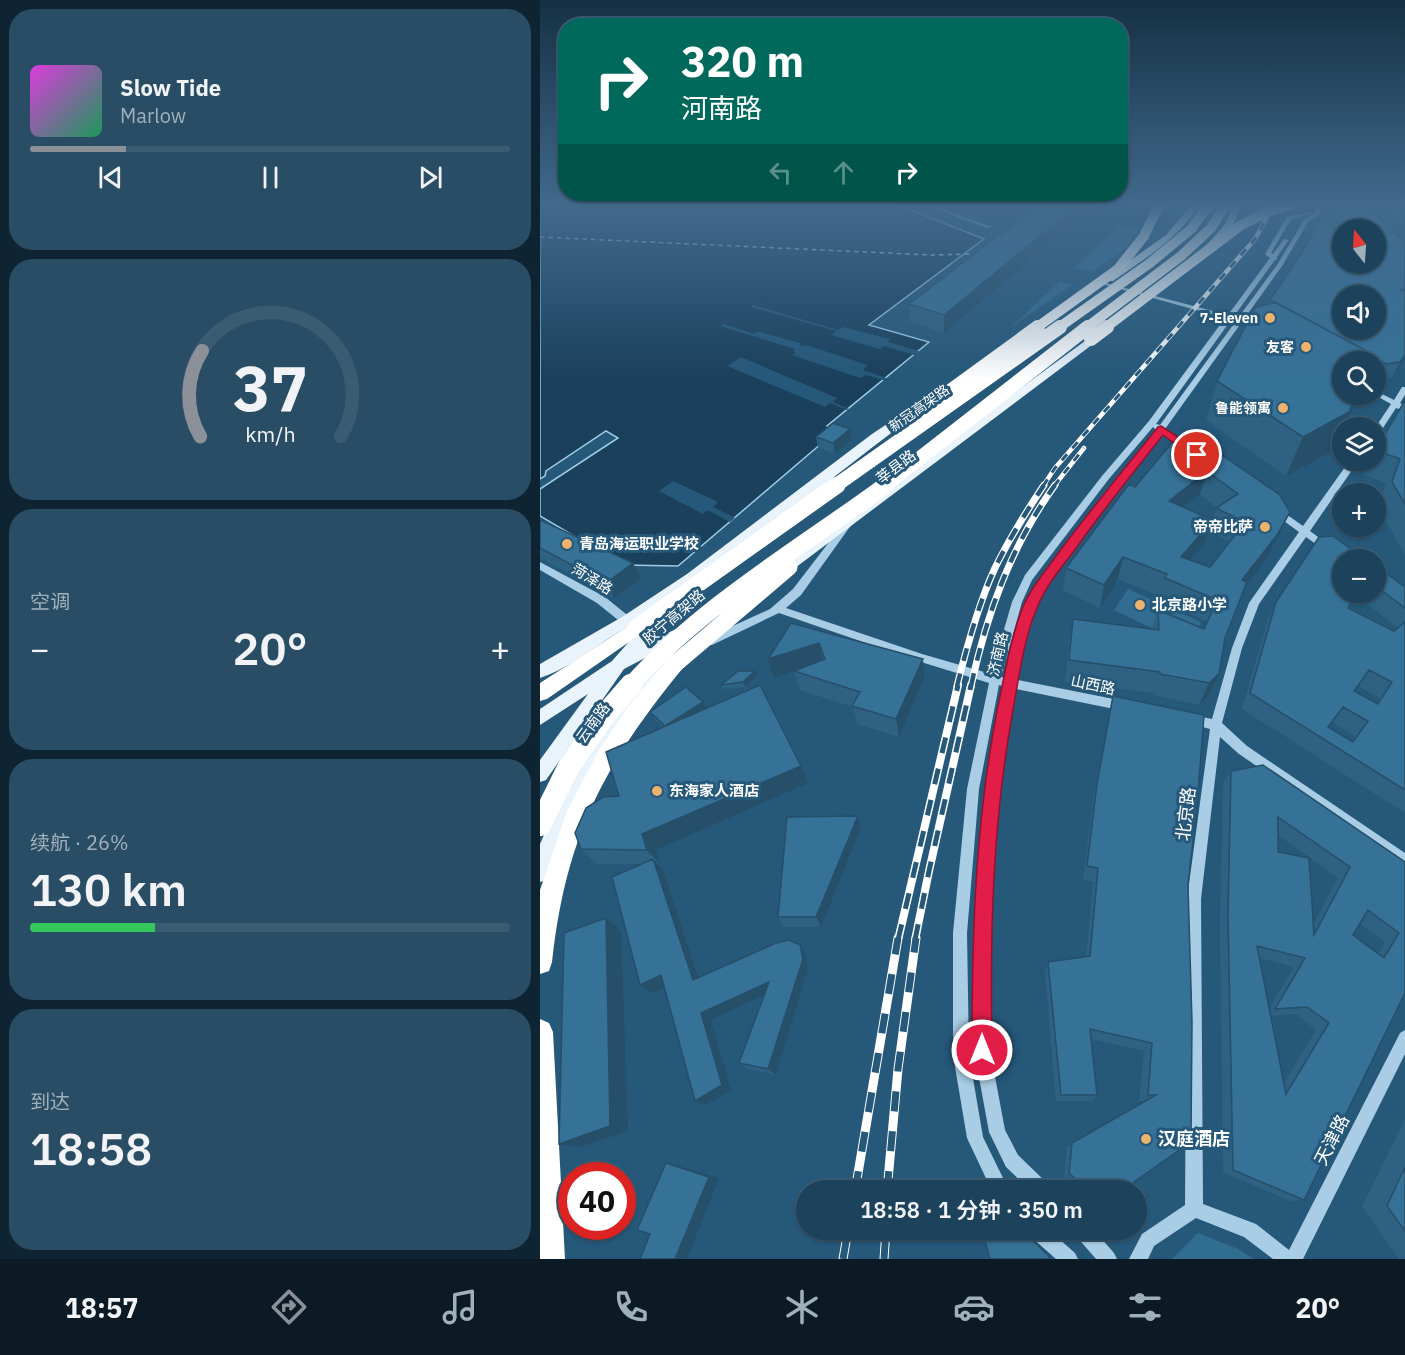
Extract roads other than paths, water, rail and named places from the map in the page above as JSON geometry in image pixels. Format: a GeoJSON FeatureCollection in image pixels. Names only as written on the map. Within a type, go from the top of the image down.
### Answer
{"type":"FeatureCollection","features":[{"type":"Feature","properties":{"kind":"highway"},"geometry":{"type":"LineString","coordinates":[[632,624],[1112,274],[1123,262]]}},
{"type":"Feature","properties":{"kind":"highway","name":"新冠高架路"},"geometry":{"type":"LineString","coordinates":[[632,624],[1152,262]]}},
{"type":"Feature","properties":{"kind":"highway"},"geometry":{"type":"LineString","coordinates":[[540,962],[550,889],[563,846],[580,806],[623,730],[675,664],[884,486],[1172,262]]}},
{"type":"Feature","properties":{"kind":"highway"},"geometry":{"type":"LineString","coordinates":[[884,486],[983,420],[1194,262]]}},
{"type":"Feature","properties":{"kind":"highway","name":"胶宁高架路"},"geometry":{"type":"LineString","coordinates":[[540,825],[559,785],[593,730],[653,660],[675,639],[735,591],[884,486]]}},
{"type":"Feature","properties":{"kind":"highway","name":"胶宁高架路"},"geometry":{"type":"LineString","coordinates":[[540,693],[632,624]]}},
{"type":"Feature","properties":{"kind":"highway"},"geometry":{"type":"LineString","coordinates":[[540,1032],[550,1259]]}},
{"type":"Feature","properties":{"kind":"main road"},"geometry":{"type":"LineString","coordinates":[[540,672],[632,624],[876,437],[962,376],[1134,262]]}},
{"type":"Feature","properties":{"kind":"main road","name":"莘县路"},"geometry":{"type":"LineString","coordinates":[[540,718],[618,665],[745,597],[1153,296],[1192,262]]}},
{"type":"Feature","properties":{"kind":"main road"},"geometry":{"type":"LineString","coordinates":[[540,774],[618,665],[692,578]]}},
{"type":"Feature","properties":{"kind":"main road","name":"云南路"},"geometry":{"type":"LineString","coordinates":[[540,873],[551,834],[586,763],[626,708],[711,617]]}},
{"type":"Feature","properties":{"kind":"street","name":"济南路"},"geometry":{"type":"LineString","coordinates":[[1032,1180],[1012,1161],[997,1132],[982,1050],[981,934],[985,854],[993,774],[1010,683],[1026,620],[1042,585],[1157,426],[1230,317],[1272,262]]}},
{"type":"Feature","properties":{"kind":"street","name":"济南路"},"geometry":{"type":"LineString","coordinates":[[995,1180],[975,1138],[961,1055],[960,933],[973,789],[995,680],[1017,602],[1028,578],[1157,426],[1241,320],[1282,262]]}},
{"type":"Feature","properties":{"kind":"street"},"geometry":{"type":"LineString","coordinates":[[1104,283],[1241,320],[1251,325]]}},
{"type":"Feature","properties":{"kind":"street"},"geometry":{"type":"LineString","coordinates":[[1386,417],[1405,389]]}},
{"type":"Feature","properties":{"kind":"street"},"geometry":{"type":"LineString","coordinates":[[1386,399],[1405,409]]}},
{"type":"Feature","properties":{"kind":"street"},"geometry":{"type":"LineString","coordinates":[[1157,426],[1190,450]]}},
{"type":"Feature","properties":{"kind":"street","name":"北京路"},"geometry":{"type":"LineString","coordinates":[[1194,1209],[1194,899],[1216,725],[1237,648],[1254,603],[1347,471]]}},
{"type":"Feature","properties":{"kind":"street"},"geometry":{"type":"LineString","coordinates":[[1267,504],[1332,551]]}},
{"type":"Feature","properties":{"kind":"street"},"geometry":{"type":"LineString","coordinates":[[663,666],[697,646],[733,633],[778,609],[797,592],[848,523]]}},
{"type":"Feature","properties":{"kind":"street","name":"菏泽路"},"geometry":{"type":"LineString","coordinates":[[540,566],[601,600],[632,624]]}},
{"type":"Feature","properties":{"kind":"street","name":"山西路"},"geometry":{"type":"LineString","coordinates":[[778,609],[921,658],[995,680],[1136,709]]}},
{"type":"Feature","properties":{"kind":"street"},"geometry":{"type":"LineString","coordinates":[[1181,718],[1216,725],[1243,750],[1405,861]]}},
{"type":"Feature","properties":{"kind":"street","name":"天津路"},"geometry":{"type":"LineString","coordinates":[[1294,1259],[1405,1038]]}},
{"type":"Feature","properties":{"kind":"street"},"geometry":{"type":"LineString","coordinates":[[1137,1259],[1148,1240],[1194,1209],[1250,1230],[1287,1259]]}},
{"type":"Feature","properties":{"kind":"street"},"geometry":{"type":"LineString","coordinates":[[1047,1240],[1069,1259]]}},
{"type":"Feature","properties":{"kind":"street"},"geometry":{"type":"LineString","coordinates":[[1091,1240],[1108,1259]]}},
{"type":"Feature","properties":{"kind":"railway"},"geometry":{"type":"LineString","coordinates":[[1043,486],[1055,468],[1235,262]]}},
{"type":"Feature","properties":{"kind":"railway"},"geometry":{"type":"LineString","coordinates":[[1054,486],[1084,448]]}},
{"type":"Feature","properties":{"kind":"railway"},"geometry":{"type":"LineString","coordinates":[[957,686],[973,626],[989,581],[1024,515],[1044,485]]}},
{"type":"Feature","properties":{"kind":"railway"},"geometry":{"type":"LineString","coordinates":[[971,686],[977,659],[1002,581],[1039,508],[1055,485]]}},
{"type":"Feature","properties":{"kind":"railway"},"geometry":{"type":"LineString","coordinates":[[898,940],[958,685]]}},
{"type":"Feature","properties":{"kind":"railway"},"geometry":{"type":"LineString","coordinates":[[915,940],[971,685]]}},
{"type":"Feature","properties":{"kind":"railway"},"geometry":{"type":"LineString","coordinates":[[857,1180],[898,938]]}},
{"type":"Feature","properties":{"kind":"railway"},"geometry":{"type":"LineString","coordinates":[[888,1180],[898,1069],[916,938]]}},
{"type":"Feature","properties":{"kind":"railway"},"geometry":{"type":"LineString","coordinates":[[843,1259],[846,1240]]}},
{"type":"Feature","properties":{"kind":"railway"},"geometry":{"type":"LineString","coordinates":[[884,1259],[885,1240]]}},
{"type":"Feature","properties":{"kind":"place","name":"7-Eleven"},"geometry":{"type":"Point","coordinates":[1270,318]}},
{"type":"Feature","properties":{"kind":"place","name":"友客"},"geometry":{"type":"Point","coordinates":[1306,347]}},
{"type":"Feature","properties":{"kind":"place","name":"鲁能领寓"},"geometry":{"type":"Point","coordinates":[1283,408]}},
{"type":"Feature","properties":{"kind":"place","name":"帝帝比萨"},"geometry":{"type":"Point","coordinates":[1265,527]}},
{"type":"Feature","properties":{"kind":"place","name":"青岛海运职业学校"},"geometry":{"type":"Point","coordinates":[567,544]}},
{"type":"Feature","properties":{"kind":"place","name":"北京路小学"},"geometry":{"type":"Point","coordinates":[1140,605]}},
{"type":"Feature","properties":{"kind":"place","name":"东海家人酒店"},"geometry":{"type":"Point","coordinates":[657,791]}},
{"type":"Feature","properties":{"kind":"place","name":"汉庭酒店"},"geometry":{"type":"Point","coordinates":[1146,1139]}}]}
